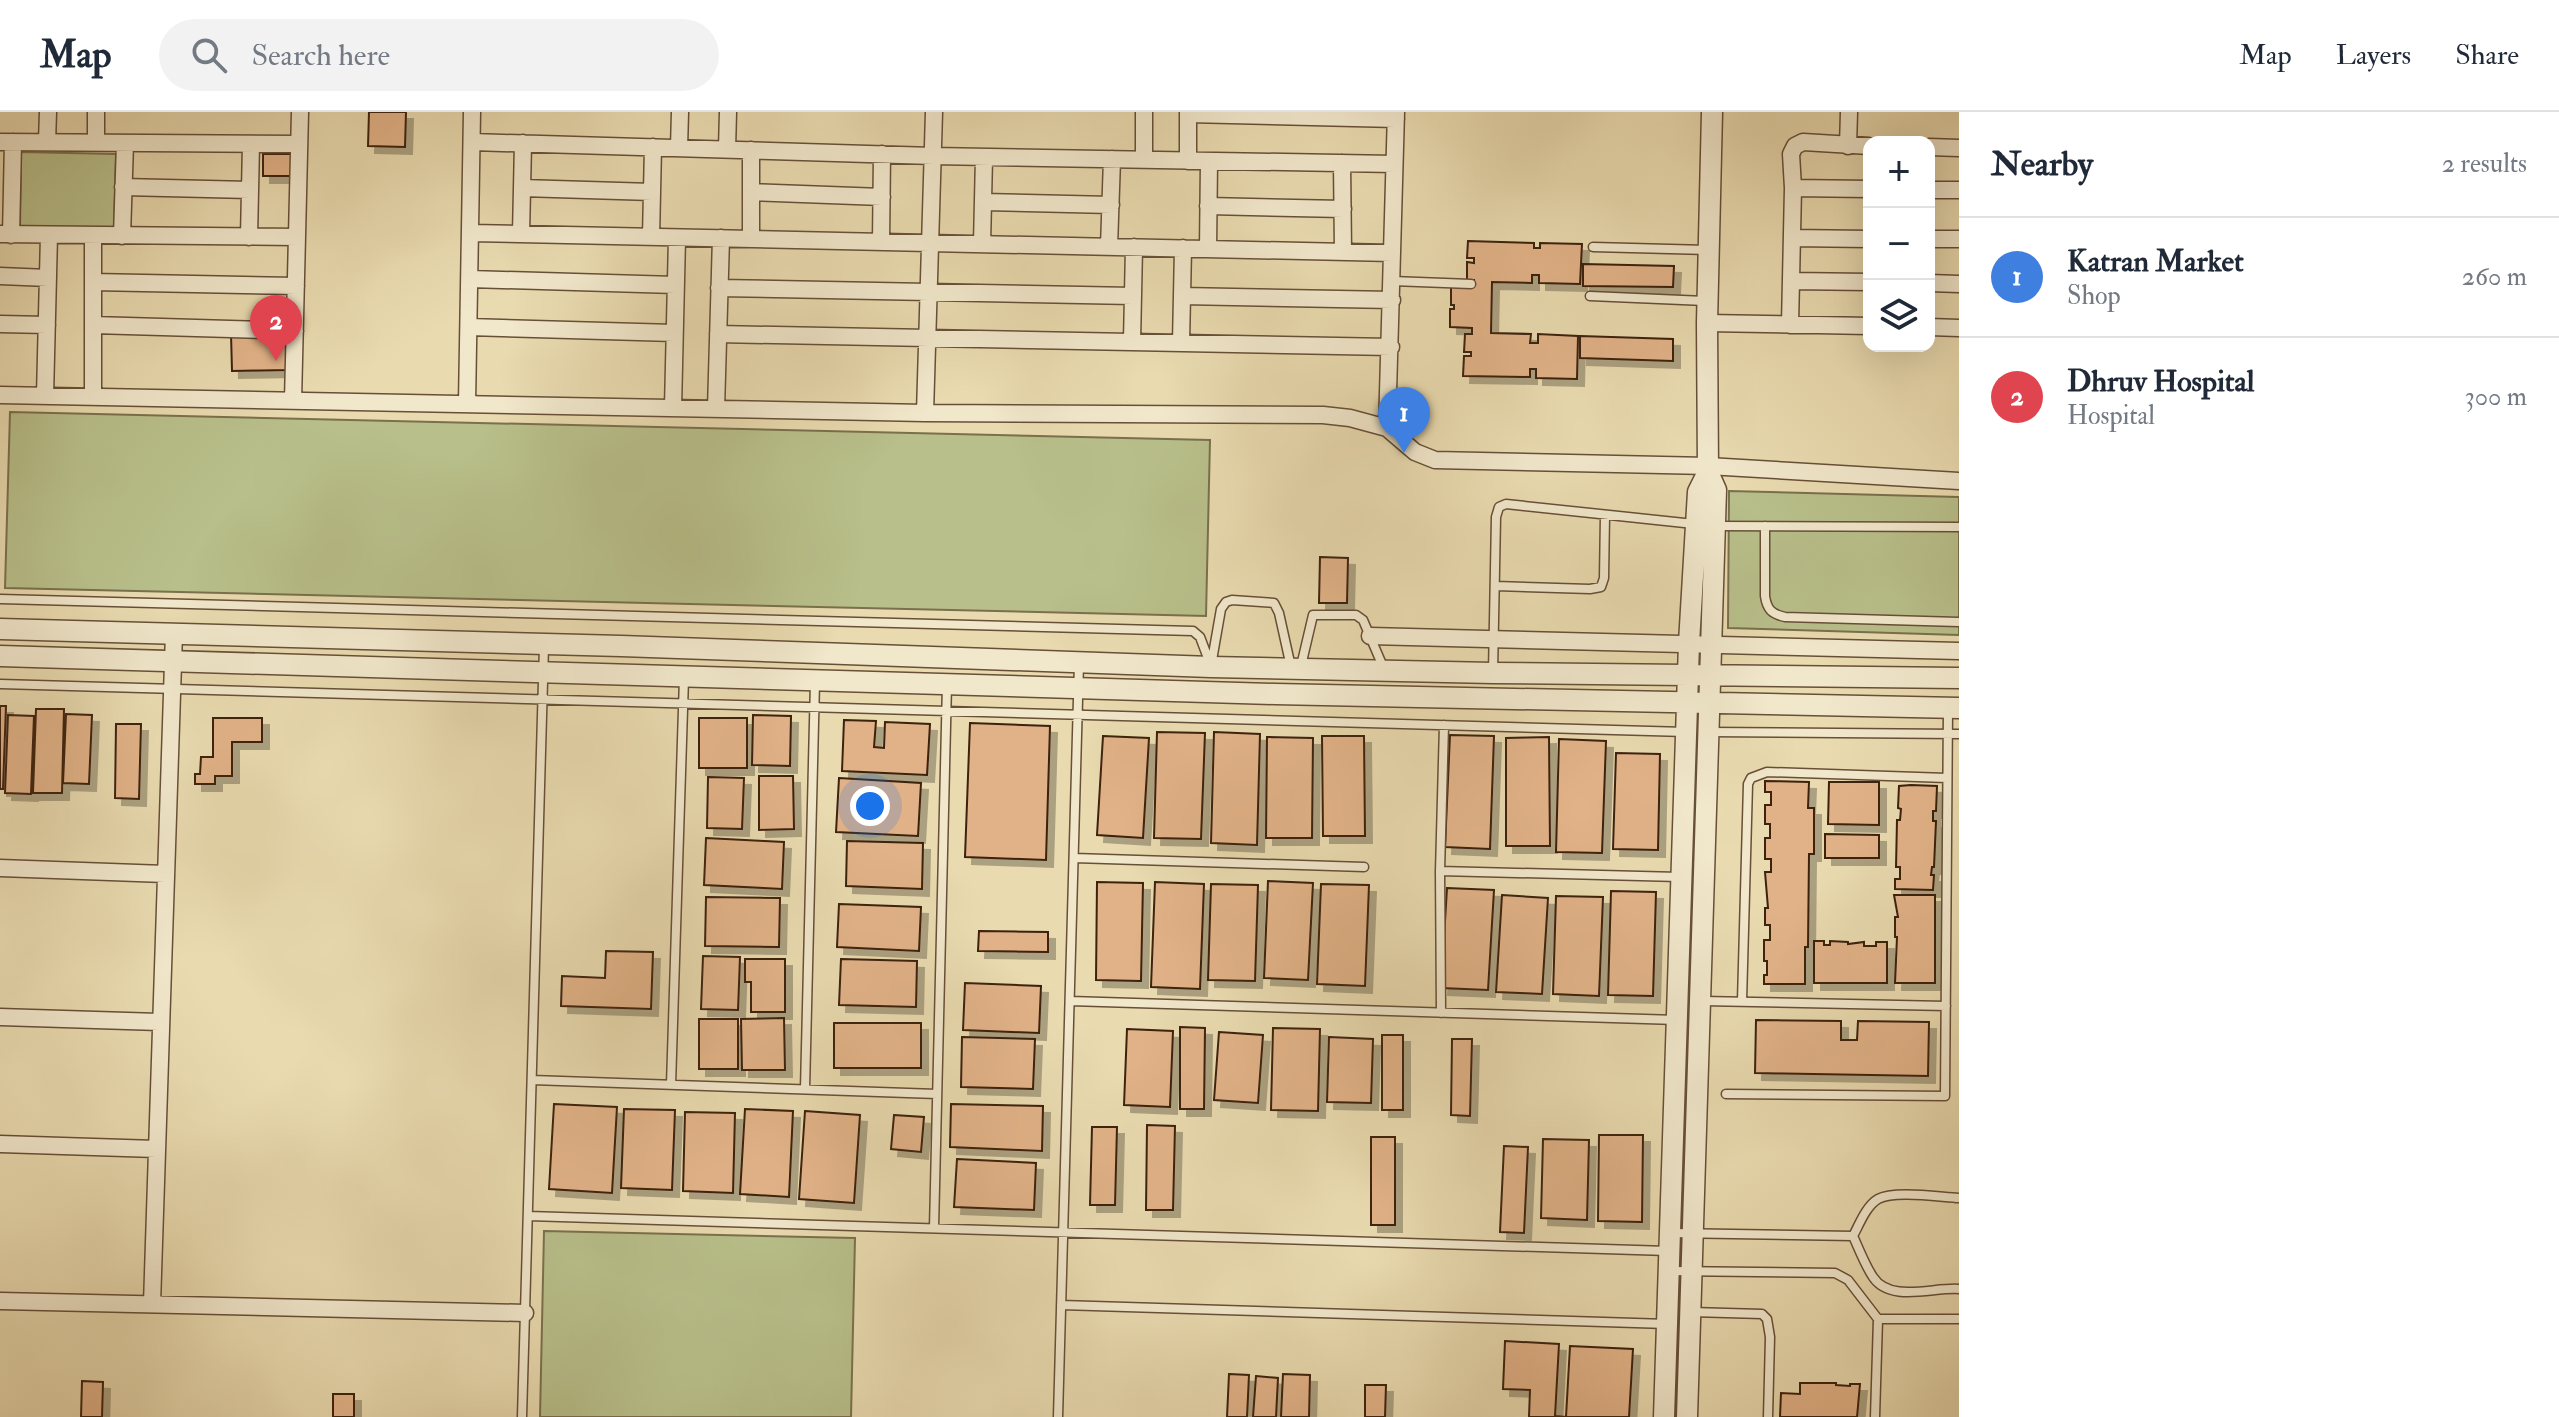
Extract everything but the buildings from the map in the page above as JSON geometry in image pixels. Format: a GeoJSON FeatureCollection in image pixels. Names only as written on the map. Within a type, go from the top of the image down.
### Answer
{"type":"FeatureCollection","features":[{"type":"Feature","properties":{"kind":"street"},"geometry":{"type":"LineString","coordinates":[[47,142],[48,112]]}},
{"type":"Feature","properties":{"kind":"street"},"geometry":{"type":"LineString","coordinates":[[96,112],[96,143]]}},
{"type":"Feature","properties":{"kind":"street"},"geometry":{"type":"LineString","coordinates":[[293,401],[300,112]]}},
{"type":"Feature","properties":{"kind":"street"},"geometry":{"type":"LineString","coordinates":[[467,404],[472,112]]}},
{"type":"Feature","properties":{"kind":"street"},"geometry":{"type":"LineString","coordinates":[[679,148],[680,112]]}},
{"type":"Feature","properties":{"kind":"street"},"geometry":{"type":"LineString","coordinates":[[727,149],[728,112]]}},
{"type":"Feature","properties":{"kind":"street"},"geometry":{"type":"LineString","coordinates":[[925,413],[934,112]]}},
{"type":"Feature","properties":{"kind":"street"},"geometry":{"type":"LineString","coordinates":[[1144,112],[1144,160]]}},
{"type":"Feature","properties":{"kind":"street"},"geometry":{"type":"LineString","coordinates":[[1664,1417],[1689,643],[1706,525],[1716,490],[1708,469],[1707,323],[1712,112]]}},
{"type":"Feature","properties":{"kind":"street"},"geometry":{"type":"LineString","coordinates":[[1848,146],[1849,112]]}},
{"type":"Feature","properties":{"kind":"street"},"geometry":{"type":"LineString","coordinates":[[1188,161],[1188,113],[1396,115],[1387,428]]}},
{"type":"Feature","properties":{"kind":"street"},"geometry":{"type":"LineString","coordinates":[[297,237],[6,234],[6,188],[7,142],[299,144]]}},
{"type":"Feature","properties":{"kind":"street"},"geometry":{"type":"LineString","coordinates":[[472,142],[933,156],[1394,164]]}},
{"type":"Feature","properties":{"kind":"street"},"geometry":{"type":"LineString","coordinates":[[1790,325],[1791,154],[1795,146],[1803,142],[1863,146]]}},
{"type":"Feature","properties":{"kind":"street"},"geometry":{"type":"LineString","coordinates":[[122,236],[125,143]]}},
{"type":"Feature","properties":{"kind":"street"},"geometry":{"type":"LineString","coordinates":[[521,234],[523,143]]}},
{"type":"Feature","properties":{"kind":"street"},"geometry":{"type":"LineString","coordinates":[[249,237],[251,144]]}},
{"type":"Feature","properties":{"kind":"street"},"geometry":{"type":"LineString","coordinates":[[651,237],[653,147]]}},
{"type":"Feature","properties":{"kind":"street"},"geometry":{"type":"LineString","coordinates":[[1935,147],[1959,148]]}},
{"type":"Feature","properties":{"kind":"street"},"geometry":{"type":"LineString","coordinates":[[751,150],[751,239]]}},
{"type":"Feature","properties":{"kind":"street"},"geometry":{"type":"LineString","coordinates":[[881,242],[882,154]]}},
{"type":"Feature","properties":{"kind":"street"},"geometry":{"type":"LineString","coordinates":[[982,244],[984,157]]}},
{"type":"Feature","properties":{"kind":"street"},"geometry":{"type":"LineString","coordinates":[[1109,247],[1112,159]]}},
{"type":"Feature","properties":{"kind":"street"},"geometry":{"type":"LineString","coordinates":[[1208,249],[1209,161]]}},
{"type":"Feature","properties":{"kind":"street"},"geometry":{"type":"LineString","coordinates":[[1342,163],[1343,252]]}},
{"type":"Feature","properties":{"kind":"street"},"geometry":{"type":"LineString","coordinates":[[123,187],[250,190]]}},
{"type":"Feature","properties":{"kind":"street"},"geometry":{"type":"LineString","coordinates":[[522,188],[652,192]]}},
{"type":"Feature","properties":{"kind":"street"},"geometry":{"type":"LineString","coordinates":[[1793,188],[1863,189]]}},
{"type":"Feature","properties":{"kind":"street"},"geometry":{"type":"LineString","coordinates":[[1935,190],[1959,190]]}},
{"type":"Feature","properties":{"kind":"street"},"geometry":{"type":"LineString","coordinates":[[751,192],[882,197]]}},
{"type":"Feature","properties":{"kind":"street"},"geometry":{"type":"LineString","coordinates":[[983,202],[1111,205]]}},
{"type":"Feature","properties":{"kind":"street"},"geometry":{"type":"LineString","coordinates":[[1208,206],[1343,209]]}},
{"type":"Feature","properties":{"kind":"street"},"geometry":{"type":"LineString","coordinates":[[471,233],[1392,253]]}},
{"type":"Feature","properties":{"kind":"street"},"geometry":{"type":"LineString","coordinates":[[45,396],[49,235]]}},
{"type":"Feature","properties":{"kind":"street"},"geometry":{"type":"LineString","coordinates":[[93,235],[93,396]]}},
{"type":"Feature","properties":{"kind":"street"},"geometry":{"type":"LineString","coordinates":[[673,408],[677,238]]}},
{"type":"Feature","properties":{"kind":"street"},"geometry":{"type":"LineString","coordinates":[[716,409],[721,238]]}},
{"type":"Feature","properties":{"kind":"street"},"geometry":{"type":"LineString","coordinates":[[1792,238],[1863,239]]}},
{"type":"Feature","properties":{"kind":"street"},"geometry":{"type":"LineString","coordinates":[[1935,239],[1959,239]]}},
{"type":"Feature","properties":{"kind":"street"},"geometry":{"type":"LineString","coordinates":[[1132,342],[1134,247]]}},
{"type":"Feature","properties":{"kind":"street"},"geometry":{"type":"LineString","coordinates":[[1181,343],[1183,248]]}},
{"type":"Feature","properties":{"kind":"street"},"geometry":{"type":"LineString","coordinates":[[0,276],[48,278]]}},
{"type":"Feature","properties":{"kind":"street"},"geometry":{"type":"LineString","coordinates":[[470,279],[675,285]]}},
{"type":"Feature","properties":{"kind":"street"},"geometry":{"type":"LineString","coordinates":[[1791,281],[1863,282]]}},
{"type":"Feature","properties":{"kind":"street"},"geometry":{"type":"LineString","coordinates":[[93,282],[296,286]]}},
{"type":"Feature","properties":{"kind":"street"},"geometry":{"type":"LineString","coordinates":[[1935,283],[1959,284]]}},
{"type":"Feature","properties":{"kind":"street"},"geometry":{"type":"LineString","coordinates":[[719,288],[1133,296]]}},
{"type":"Feature","properties":{"kind":"street"},"geometry":{"type":"LineString","coordinates":[[1182,296],[1392,300]]}},
{"type":"Feature","properties":{"kind":"street"},"geometry":{"type":"LineString","coordinates":[[1707,323],[1863,326]]}},
{"type":"Feature","properties":{"kind":"street"},"geometry":{"type":"LineString","coordinates":[[0,324],[47,325]]}},
{"type":"Feature","properties":{"kind":"street"},"geometry":{"type":"LineString","coordinates":[[93,325],[295,331]]}},
{"type":"Feature","properties":{"kind":"street"},"geometry":{"type":"LineString","coordinates":[[469,327],[674,333]]}},
{"type":"Feature","properties":{"kind":"street"},"geometry":{"type":"LineString","coordinates":[[1935,327],[1959,328]]}},
{"type":"Feature","properties":{"kind":"street"},"geometry":{"type":"LineString","coordinates":[[718,334],[1391,347]]}},
{"type":"Feature","properties":{"kind":"street"},"geometry":{"type":"LineString","coordinates":[[0,395],[925,413],[1323,415],[1350,418],[1387,428],[1415,452],[1435,460],[1959,481]]}},
{"type":"Feature","properties":{"kind":"street"},"geometry":{"type":"LineString","coordinates":[[1687,1417],[1710,676],[1706,525]]}},
{"type":"Feature","properties":{"kind":"street"},"geometry":{"type":"LineString","coordinates":[[0,629],[1211,667],[1959,678]]}},
{"type":"Feature","properties":{"kind":"street"},"geometry":{"type":"LineString","coordinates":[[152,1304],[174,633]]}},
{"type":"Feature","properties":{"kind":"street"},"geometry":{"type":"LineString","coordinates":[[1370,636],[1959,651]]}},
{"type":"Feature","properties":{"kind":"street"},"geometry":{"type":"LineString","coordinates":[[0,656],[1079,688],[1954,708]]}},
{"type":"Feature","properties":{"kind":"street"},"geometry":{"type":"LineString","coordinates":[[0,868],[165,874]]}},
{"type":"Feature","properties":{"kind":"street"},"geometry":{"type":"LineString","coordinates":[[0,1017],[159,1022]]}},
{"type":"Feature","properties":{"kind":"street"},"geometry":{"type":"LineString","coordinates":[[0,1144],[156,1149]]}},
{"type":"Feature","properties":{"kind":"street"},"geometry":{"type":"LineString","coordinates":[[0,1301],[525,1313]]}},
{"type":"Feature","properties":{"kind":"lane"},"geometry":{"type":"LineString","coordinates":[[1593,247],[1709,250]]}},
{"type":"Feature","properties":{"kind":"lane"},"geometry":{"type":"LineString","coordinates":[[1392,281],[1471,284]]}},
{"type":"Feature","properties":{"kind":"lane"},"geometry":{"type":"LineString","coordinates":[[1590,296],[1708,301]]}},
{"type":"Feature","properties":{"kind":"lane"},"geometry":{"type":"LineString","coordinates":[[1493,673],[1496,517],[1499,507],[1506,504],[1706,525],[1959,527]]}},
{"type":"Feature","properties":{"kind":"lane"},"geometry":{"type":"LineString","coordinates":[[1496,586],[1601,587],[1604,578],[1605,515]]}},
{"type":"Feature","properties":{"kind":"lane"},"geometry":{"type":"LineString","coordinates":[[1765,526],[1766,607],[1774,615],[1959,622]]}},
{"type":"Feature","properties":{"kind":"lane"},"geometry":{"type":"LineString","coordinates":[[0,599],[1193,631],[1200,637],[1211,667]]}},
{"type":"Feature","properties":{"kind":"lane"},"geometry":{"type":"LineString","coordinates":[[1211,667],[1221,609],[1232,600],[1274,603],[1296,667]]}},
{"type":"Feature","properties":{"kind":"lane"},"geometry":{"type":"LineString","coordinates":[[1296,667],[1313,615],[1356,615],[1360,616],[1384,669]]}},
{"type":"Feature","properties":{"kind":"lane"},"geometry":{"type":"LineString","coordinates":[[522,1417],[544,644]]}},
{"type":"Feature","properties":{"kind":"lane"},"geometry":{"type":"LineString","coordinates":[[1058,1417],[1079,663]]}},
{"type":"Feature","properties":{"kind":"lane"},"geometry":{"type":"LineString","coordinates":[[671,1085],[685,675]]}},
{"type":"Feature","properties":{"kind":"lane"},"geometry":{"type":"LineString","coordinates":[[805,1089],[816,679]]}},
{"type":"Feature","properties":{"kind":"lane"},"geometry":{"type":"LineString","coordinates":[[0,684],[1686,732],[1959,734]]}},
{"type":"Feature","properties":{"kind":"lane"},"geometry":{"type":"LineString","coordinates":[[934,1228],[947,684]]}},
{"type":"Feature","properties":{"kind":"lane"},"geometry":{"type":"LineString","coordinates":[[1726,1094],[1945,1096],[1947,734],[1954,708]]}},
{"type":"Feature","properties":{"kind":"lane"},"geometry":{"type":"LineString","coordinates":[[1441,1013],[1440,871],[1444,725]]}},
{"type":"Feature","properties":{"kind":"lane"},"geometry":{"type":"LineString","coordinates":[[1742,1001],[1748,784],[1751,778],[1767,772],[1947,778]]}},
{"type":"Feature","properties":{"kind":"lane"},"geometry":{"type":"LineString","coordinates":[[1074,858],[1364,867]]}},
{"type":"Feature","properties":{"kind":"lane"},"geometry":{"type":"LineString","coordinates":[[1440,871],[1681,877]]}},
{"type":"Feature","properties":{"kind":"lane"},"geometry":{"type":"LineString","coordinates":[[1070,1001],[1677,1020]]}},
{"type":"Feature","properties":{"kind":"lane"},"geometry":{"type":"LineString","coordinates":[[1700,1001],[1946,1006]]}},
{"type":"Feature","properties":{"kind":"lane"},"geometry":{"type":"LineString","coordinates":[[532,1080],[937,1094]]}},
{"type":"Feature","properties":{"kind":"lane"},"geometry":{"type":"LineString","coordinates":[[1853,1236],[1871,1205],[1879,1199],[1894,1196],[1959,1198]]}},
{"type":"Feature","properties":{"kind":"lane"},"geometry":{"type":"LineString","coordinates":[[528,1216],[1669,1252],[1691,1271],[1835,1273],[1848,1280],[1878,1319],[1875,1417]]}},
{"type":"Feature","properties":{"kind":"lane"},"geometry":{"type":"LineString","coordinates":[[1669,1252],[1692,1231],[1853,1236]]}},
{"type":"Feature","properties":{"kind":"lane"},"geometry":{"type":"LineString","coordinates":[[1853,1236],[1873,1278],[1883,1288],[1894,1292],[1959,1289]]}},
{"type":"Feature","properties":{"kind":"lane"},"geometry":{"type":"LineString","coordinates":[[1061,1305],[1667,1324]]}},
{"type":"Feature","properties":{"kind":"lane"},"geometry":{"type":"LineString","coordinates":[[1690,1312],[1762,1314],[1767,1319],[1770,1337],[1768,1417]]}},
{"type":"Feature","properties":{"kind":"lane"},"geometry":{"type":"LineString","coordinates":[[1878,1319],[1959,1319]]}},
{"type":"Feature","properties":{"kind":"green space"},"geometry":{"type":"Polygon","coordinates":[[[21,152],[116,154],[114,231],[20,229],[21,152]]]}},
{"type":"Feature","properties":{"kind":"green space"},"geometry":{"type":"Polygon","coordinates":[[[10,412],[1210,440],[1206,616],[5,588],[10,412]]]}},
{"type":"Feature","properties":{"kind":"green space"},"geometry":{"type":"Polygon","coordinates":[[[1729,491],[1959,497],[1959,635],[1728,628],[1729,491]]]}},
{"type":"Feature","properties":{"kind":"green space"},"geometry":{"type":"Polygon","coordinates":[[[544,1231],[855,1238],[851,1417],[540,1417],[544,1231]]]}},
{"type":"Feature","properties":{"kind":"place","name":"Dhruv Hospital"},"geometry":{"type":"Point","coordinates":[276,361]}},
{"type":"Feature","properties":{"kind":"place","name":"Katran Market"},"geometry":{"type":"Point","coordinates":[1404,453]}}]}
